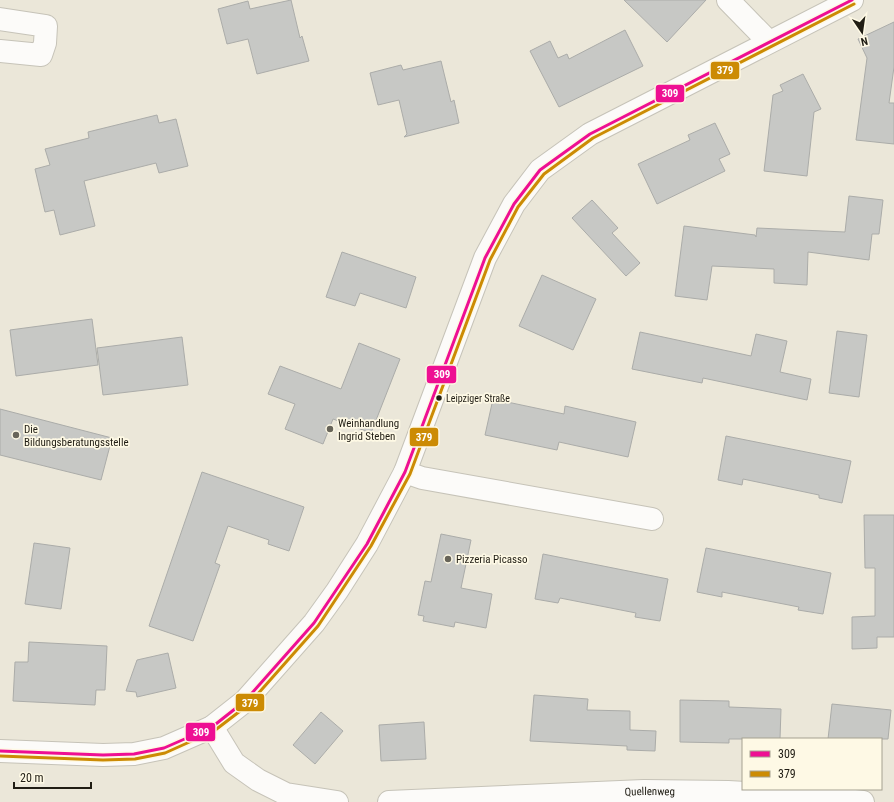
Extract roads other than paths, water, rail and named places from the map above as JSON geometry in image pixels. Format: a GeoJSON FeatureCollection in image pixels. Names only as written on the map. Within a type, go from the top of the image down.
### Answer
{"type":"FeatureCollection","features":[{"type":"Feature","properties":{"kind":"street"},"geometry":{"type":"LineString","coordinates":[[728,0],[769,42]]}},
{"type":"Feature","properties":{"kind":"street"},"geometry":{"type":"LineString","coordinates":[[0,751],[103,755],[134,754],[164,748],[212,727],[245,701],[314,623],[337,591],[367,544],[405,472],[485,258],[514,204],[540,170],[590,134],[852,0]]}},
{"type":"Feature","properties":{"kind":"street"},"geometry":{"type":"LineString","coordinates":[[0,19],[46,26],[45,43],[41,55],[0,51]]}},
{"type":"Feature","properties":{"kind":"street"},"geometry":{"type":"LineString","coordinates":[[405,472],[422,478],[652,519]]}},
{"type":"Feature","properties":{"kind":"street"},"geometry":{"type":"LineString","coordinates":[[212,727],[234,763],[258,780],[286,794],[337,802]]}},
{"type":"Feature","properties":{"kind":"street","name":"Quellenweg"},"geometry":{"type":"LineString","coordinates":[[389,802],[644,791],[720,792],[819,797],[863,802]]}},
{"type":"Feature","properties":{"kind":"place","name":"Leipziger Straße"},"geometry":{"type":"Point","coordinates":[439,398]}},
{"type":"Feature","properties":{"kind":"place","name":"Weinhandlung Ingrid Steben"},"geometry":{"type":"Point","coordinates":[330,429]}},
{"type":"Feature","properties":{"kind":"place","name":"Die Bildungsberatungsstelle"},"geometry":{"type":"Point","coordinates":[16,435]}},
{"type":"Feature","properties":{"kind":"place","name":"Pizzeria Picasso"},"geometry":{"type":"Point","coordinates":[448,559]}}]}
